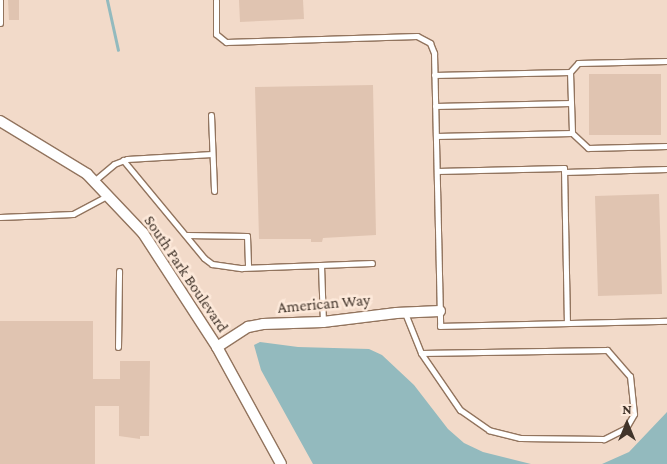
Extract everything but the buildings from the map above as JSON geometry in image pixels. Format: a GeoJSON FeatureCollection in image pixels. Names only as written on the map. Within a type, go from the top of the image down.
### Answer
{"type":"FeatureCollection","features":[{"type":"Feature","properties":{"kind":"street","name":"South Park Boulevard"},"geometry":{"type":"LineString","coordinates":[[0,121],[94,181],[143,233],[217,346],[281,464]]}},
{"type":"Feature","properties":{"kind":"street","name":"American Way"},"geometry":{"type":"LineString","coordinates":[[217,346],[248,327],[323,322],[404,312],[440,311]]}},
{"type":"Feature","properties":{"kind":"lane"},"geometry":{"type":"LineString","coordinates":[[0,0],[0,23]]}},
{"type":"Feature","properties":{"kind":"lane"},"geometry":{"type":"LineString","coordinates":[[216,0],[216,34],[226,42],[417,36],[430,43],[434,75],[440,326],[667,321]]}},
{"type":"Feature","properties":{"kind":"lane"},"geometry":{"type":"LineString","coordinates":[[572,133],[570,72],[578,63],[667,61]]}},
{"type":"Feature","properties":{"kind":"lane"},"geometry":{"type":"LineString","coordinates":[[434,75],[570,72]]}},
{"type":"Feature","properties":{"kind":"lane"},"geometry":{"type":"LineString","coordinates":[[435,106],[571,103]]}},
{"type":"Feature","properties":{"kind":"lane"},"geometry":{"type":"LineString","coordinates":[[211,115],[214,192]]}},
{"type":"Feature","properties":{"kind":"lane"},"geometry":{"type":"LineString","coordinates":[[436,136],[572,133],[588,148],[667,146]]}},
{"type":"Feature","properties":{"kind":"lane"},"geometry":{"type":"LineString","coordinates":[[94,181],[123,160],[146,156],[212,154]]}},
{"type":"Feature","properties":{"kind":"lane"},"geometry":{"type":"LineString","coordinates":[[123,160],[187,235],[204,258],[212,264],[248,267],[372,263]]}},
{"type":"Feature","properties":{"kind":"lane"},"geometry":{"type":"LineString","coordinates":[[437,171],[564,168],[567,323]]}},
{"type":"Feature","properties":{"kind":"lane"},"geometry":{"type":"LineString","coordinates":[[564,172],[667,169]]}},
{"type":"Feature","properties":{"kind":"lane"},"geometry":{"type":"LineString","coordinates":[[0,217],[73,214],[108,196]]}},
{"type":"Feature","properties":{"kind":"lane"},"geometry":{"type":"LineString","coordinates":[[187,235],[247,236],[248,267]]}},
{"type":"Feature","properties":{"kind":"lane"},"geometry":{"type":"LineString","coordinates":[[321,265],[323,322]]}},
{"type":"Feature","properties":{"kind":"lane"},"geometry":{"type":"LineString","coordinates":[[118,348],[119,271]]}},
{"type":"Feature","properties":{"kind":"lane"},"geometry":{"type":"LineString","coordinates":[[404,312],[422,353],[460,410],[488,430],[520,438],[604,439],[626,428],[634,414],[630,376],[607,350],[422,353]]}},
{"type":"Feature","properties":{"kind":"shaded area"},"geometry":{"type":"Polygon","coordinates":[[[0,0],[667,0],[667,464],[0,464],[0,0]]]}},
{"type":"Feature","properties":{"kind":"water"},"geometry":{"type":"Polygon","coordinates":[[[260,342],[298,347],[369,349],[382,355],[414,385],[448,429],[464,443],[483,452],[531,464],[313,464],[261,370],[254,345],[260,342]]]}},
{"type":"Feature","properties":{"kind":"water"},"geometry":{"type":"Polygon","coordinates":[[[667,412],[667,464],[602,464],[629,452],[667,412]]]}},
{"type":"Feature","properties":{"kind":"waterway"},"geometry":{"type":"LineString","coordinates":[[107,0],[118,50]]}}]}
